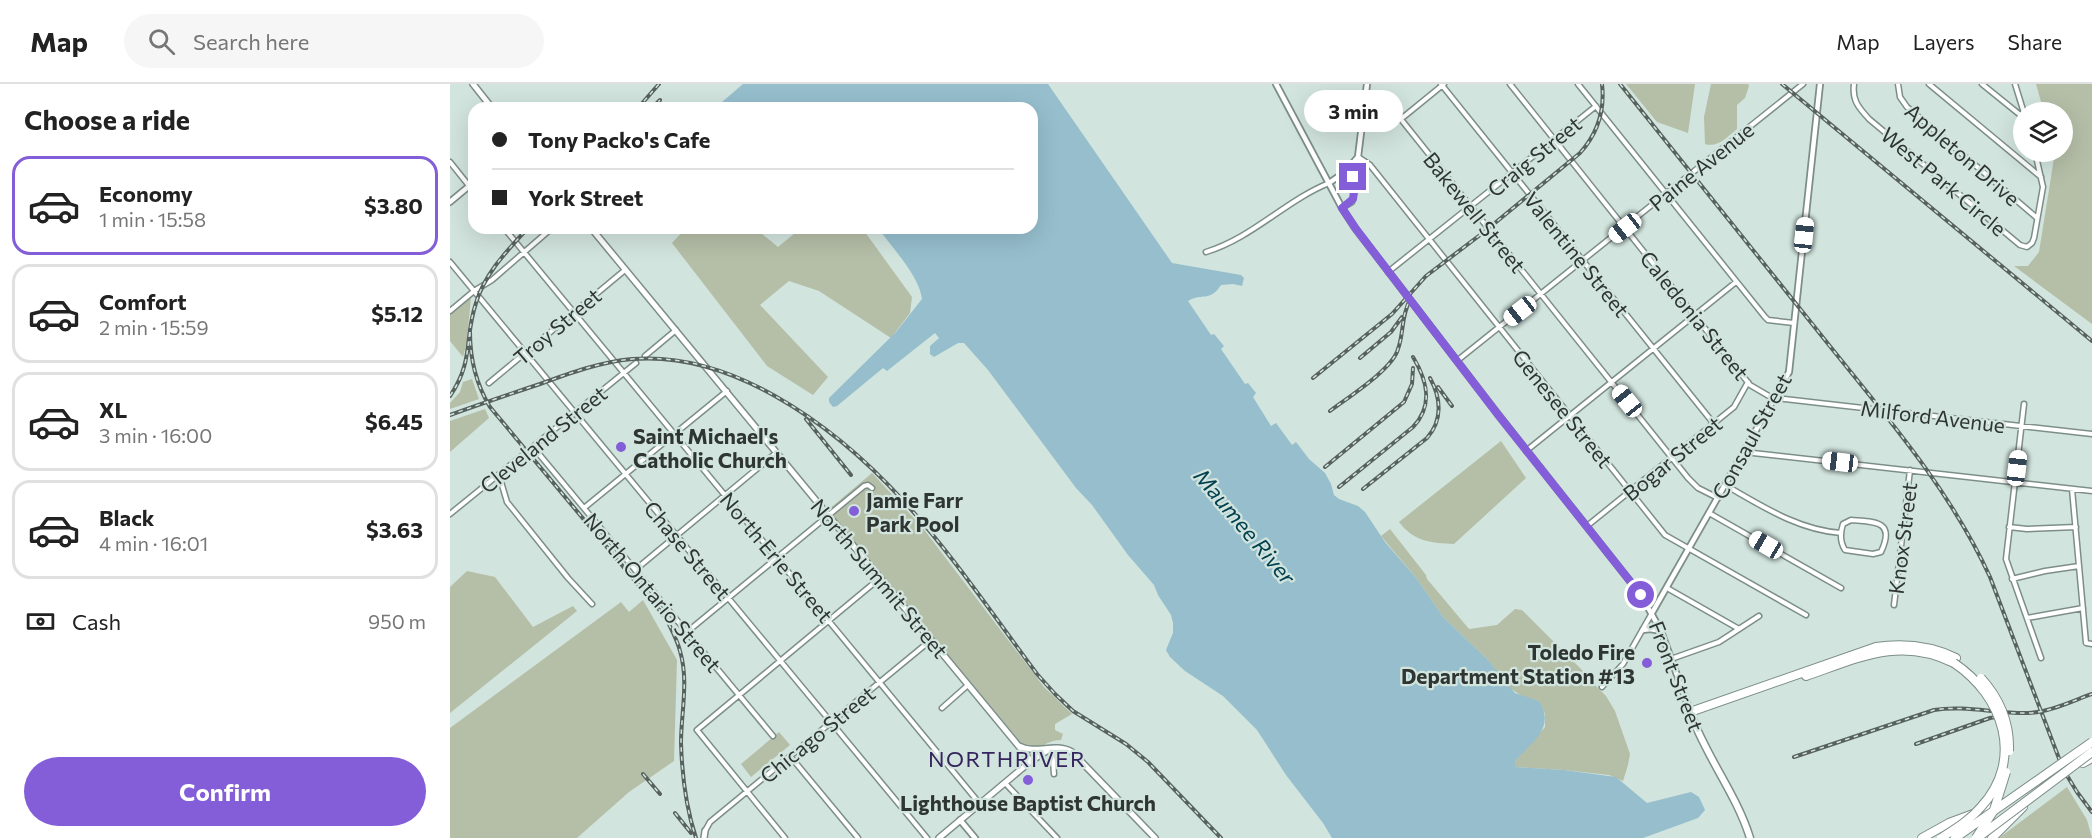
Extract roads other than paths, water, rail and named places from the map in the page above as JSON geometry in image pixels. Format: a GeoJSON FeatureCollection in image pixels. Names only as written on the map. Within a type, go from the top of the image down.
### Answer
{"type":"FeatureCollection","features":[{"type":"Feature","properties":{"kind":"highway"},"geometry":{"type":"LineString","coordinates":[[1691,714],[1876,647],[1915,645],[1936,650],[1980,676],[1999,702],[2006,720],[2009,760],[2003,784],[1994,810],[1976,838]]}},
{"type":"Feature","properties":{"kind":"highway"},"geometry":{"type":"LineString","coordinates":[[1941,838],[1965,822],[1981,807],[1999,780],[2003,764],[2004,744],[2001,724],[1994,704],[1978,681],[1955,661]]}},
{"type":"Feature","properties":{"kind":"highway"},"geometry":{"type":"LineString","coordinates":[[1922,838],[1949,823],[2014,799],[2048,777],[2092,742]]}},
{"type":"Feature","properties":{"kind":"highway"},"geometry":{"type":"LineString","coordinates":[[1954,838],[2092,742]]}},
{"type":"Feature","properties":{"kind":"highway"},"geometry":{"type":"LineString","coordinates":[[1976,838],[2092,752]]}},
{"type":"Feature","properties":{"kind":"highway"},"geometry":{"type":"LineString","coordinates":[[1992,838],[2024,806],[2092,758]]}},
{"type":"Feature","properties":{"kind":"main road"},"geometry":{"type":"LineString","coordinates":[[473,84],[487,102]]}},
{"type":"Feature","properties":{"kind":"main road","name":"North Summit Street"},"geometry":{"type":"LineString","coordinates":[[596,234],[1031,761]]}},
{"type":"Feature","properties":{"kind":"main road","name":"Front Street"},"geometry":{"type":"LineString","coordinates":[[1691,714],[1707,752],[1739,808],[1750,838]]}},
{"type":"Feature","properties":{"kind":"main road"},"geometry":{"type":"LineString","coordinates":[[1017,745],[1034,751],[1045,747],[1066,749],[1078,757],[1155,838]]}},
{"type":"Feature","properties":{"kind":"main road"},"geometry":{"type":"LineString","coordinates":[[939,838],[1031,761],[1052,748]]}},
{"type":"Feature","properties":{"kind":"street","name":"Front Street"},"geometry":{"type":"LineString","coordinates":[[1276,84],[1342,208],[1363,240],[1641,595],[1661,631],[1691,714]]}},
{"type":"Feature","properties":{"kind":"street"},"geometry":{"type":"LineString","coordinates":[[1206,252],[1233,241],[1301,197],[1329,183],[1358,158],[1367,84]]}},
{"type":"Feature","properties":{"kind":"street","name":"Caledonia Street"},"geometry":{"type":"LineString","coordinates":[[1510,84],[1748,382],[1774,398]]}},
{"type":"Feature","properties":{"kind":"street"},"geometry":{"type":"LineString","coordinates":[[1578,84],[1768,320],[1794,323]]}},
{"type":"Feature","properties":{"kind":"street","name":"Paine Avenue"},"geometry":{"type":"LineString","coordinates":[[1458,360],[1803,84]]}},
{"type":"Feature","properties":{"kind":"street","name":"Consaul Street"},"geometry":{"type":"LineString","coordinates":[[1602,687],[1623,664],[1789,372],[1820,84]]}},
{"type":"Feature","properties":{"kind":"street","name":"West Park Circle"},"geometry":{"type":"LineString","coordinates":[[1854,84],[1853,91],[1857,106],[1869,119],[2020,245],[2027,247],[2032,243],[2038,218]]}},
{"type":"Feature","properties":{"kind":"street","name":"Appleton Drive"},"geometry":{"type":"LineString","coordinates":[[1898,84],[1900,97],[1907,107],[2038,218]]}},
{"type":"Feature","properties":{"kind":"street"},"geometry":{"type":"LineString","coordinates":[[1929,84],[2042,177]]}},
{"type":"Feature","properties":{"kind":"street"},"geometry":{"type":"LineString","coordinates":[[1982,84],[2013,109]]}},
{"type":"Feature","properties":{"kind":"street"},"geometry":{"type":"LineString","coordinates":[[2015,84],[2021,102]]}},
{"type":"Feature","properties":{"kind":"street"},"geometry":{"type":"LineString","coordinates":[[1401,119],[1442,85]]}},
{"type":"Feature","properties":{"kind":"street","name":"Valentine Street"},"geometry":{"type":"LineString","coordinates":[[1442,85],[1714,424]]}},
{"type":"Feature","properties":{"kind":"street","name":"Bakewell Street"},"geometry":{"type":"LineString","coordinates":[[1364,104],[1391,108],[1401,119],[1693,484],[1718,498]]}},
{"type":"Feature","properties":{"kind":"street","name":"Craig Street"},"geometry":{"type":"LineString","coordinates":[[1388,272],[1596,106]]}},
{"type":"Feature","properties":{"kind":"street","name":"Genesee Street"},"geometry":{"type":"LineString","coordinates":[[1358,158],[1370,165],[1665,535],[1806,615]]}},
{"type":"Feature","properties":{"kind":"street"},"geometry":{"type":"LineString","coordinates":[[450,162],[468,180]]}},
{"type":"Feature","properties":{"kind":"street"},"geometry":{"type":"LineString","coordinates":[[2038,162],[2043,186],[2038,218]]}},
{"type":"Feature","properties":{"kind":"street"},"geometry":{"type":"LineString","coordinates":[[1342,208],[1352,202],[1355,184],[1353,177],[1346,170]]}},
{"type":"Feature","properties":{"kind":"street"},"geometry":{"type":"LineString","coordinates":[[450,201],[468,187]]}},
{"type":"Feature","properties":{"kind":"street","name":"North Erie Street"},"geometry":{"type":"LineString","coordinates":[[509,234],[980,804]]}},
{"type":"Feature","properties":{"kind":"street"},"geometry":{"type":"LineString","coordinates":[[450,311],[474,291],[492,280],[545,234]]}},
{"type":"Feature","properties":{"kind":"street","name":"Chase Street"},"geometry":{"type":"LineString","coordinates":[[450,262],[927,838]]}},
{"type":"Feature","properties":{"kind":"street","name":"Troy Street"},"geometry":{"type":"LineString","coordinates":[[489,383],[626,270]]}},
{"type":"Feature","properties":{"kind":"street"},"geometry":{"type":"LineString","coordinates":[[1526,451],[1736,282]]}},
{"type":"Feature","properties":{"kind":"street"},"geometry":{"type":"LineString","coordinates":[[645,356],[676,330]]}},
{"type":"Feature","properties":{"kind":"street","name":"Cleveland Street"},"geometry":{"type":"LineString","coordinates":[[450,514],[636,363]]}},
{"type":"Feature","properties":{"kind":"street","name":"Bogar Street"},"geometry":{"type":"LineString","coordinates":[[1587,526],[1734,407],[1748,382]]}},
{"type":"Feature","properties":{"kind":"street"},"geometry":{"type":"LineString","coordinates":[[584,508],[727,391]]}},
{"type":"Feature","properties":{"kind":"street","name":"Milford Avenue"},"geometry":{"type":"LineString","coordinates":[[1774,398],[2092,434]]}},
{"type":"Feature","properties":{"kind":"street"},"geometry":{"type":"LineString","coordinates":[[2024,404],[2006,559],[2041,658]]}},
{"type":"Feature","properties":{"kind":"street","name":"North Ontario Street"},"geometry":{"type":"LineString","coordinates":[[534,448],[773,736]]}},
{"type":"Feature","properties":{"kind":"street"},"geometry":{"type":"LineString","coordinates":[[635,570],[777,452]]}},
{"type":"Feature","properties":{"kind":"street"},"geometry":{"type":"LineString","coordinates":[[1744,452],[2092,491]]}},
{"type":"Feature","properties":{"kind":"street","name":"Knox Street"},"geometry":{"type":"LineString","coordinates":[[1894,605],[1910,470]]}},
{"type":"Feature","properties":{"kind":"street"},"geometry":{"type":"LineString","coordinates":[[499,475],[507,502],[592,604]]}},
{"type":"Feature","properties":{"kind":"street"},"geometry":{"type":"LineString","coordinates":[[687,632],[864,486],[868,485],[872,488]]}},
{"type":"Feature","properties":{"kind":"street"},"geometry":{"type":"LineString","coordinates":[[1725,485],[1780,517],[1818,530],[1841,533]]}},
{"type":"Feature","properties":{"kind":"street"},"geometry":{"type":"LineString","coordinates":[[2072,489],[2086,643],[2092,644]]}},
{"type":"Feature","properties":{"kind":"street"},"geometry":{"type":"LineString","coordinates":[[1709,513],[1841,588]]}},
{"type":"Feature","properties":{"kind":"street"},"geometry":{"type":"LineString","coordinates":[[1847,520],[1881,524],[1885,532],[1883,550],[1876,554],[1847,551],[1842,544],[1841,533],[1843,524],[1847,520]]}},
{"type":"Feature","properties":{"kind":"street"},"geometry":{"type":"LineString","coordinates":[[2009,526],[2027,529],[2076,527]]}},
{"type":"Feature","properties":{"kind":"street"},"geometry":{"type":"LineString","coordinates":[[2012,579],[2079,566]]}},
{"type":"Feature","properties":{"kind":"street"},"geometry":{"type":"LineString","coordinates":[[785,838],[697,730],[881,578]]}},
{"type":"Feature","properties":{"kind":"street"},"geometry":{"type":"LineString","coordinates":[[1667,588],[1740,629]]}},
{"type":"Feature","properties":{"kind":"street"},"geometry":{"type":"LineString","coordinates":[[2027,618],[2083,608]]}},
{"type":"Feature","properties":{"kind":"street"},"geometry":{"type":"LineString","coordinates":[[1671,659],[1719,642],[1759,616]]}},
{"type":"Feature","properties":{"kind":"street"},"geometry":{"type":"LineString","coordinates":[[1643,630],[1661,631]]}},
{"type":"Feature","properties":{"kind":"street","name":"Chicago Street"},"geometry":{"type":"LineString","coordinates":[[704,835],[710,822],[932,639]]}},
{"type":"Feature","properties":{"kind":"street"},"geometry":{"type":"LineString","coordinates":[[942,708],[968,685]]}},
{"type":"Feature","properties":{"kind":"street"},"geometry":{"type":"LineString","coordinates":[[1052,748],[1054,774]]}},
{"type":"Feature","properties":{"kind":"street"},"geometry":{"type":"LineString","coordinates":[[790,756],[858,838]]}},
{"type":"Feature","properties":{"kind":"street"},"geometry":{"type":"LineString","coordinates":[[1005,783],[1057,838]]}},
{"type":"Feature","properties":{"kind":"street"},"geometry":{"type":"LineString","coordinates":[[960,820],[975,838]]}},
{"type":"Feature","properties":{"kind":"water","name":"Maumee River"},"geometry":{"type":"Polygon","coordinates":[[[743,84],[1048,84],[1172,263],[1241,275],[1244,278],[1242,286],[1221,285],[1209,296],[1188,301],[1211,335],[1214,334],[1224,346],[1221,349],[1245,384],[1248,383],[1256,393],[1253,397],[1271,426],[1276,423],[1292,445],[1296,442],[1309,459],[1325,473],[1334,495],[1358,506],[1365,512],[1385,542],[1417,579],[1443,617],[1487,659],[1515,693],[1539,701],[1544,711],[1543,727],[1535,741],[1515,761],[1515,767],[1564,770],[1616,777],[1647,803],[1691,792],[1699,797],[1705,810],[1698,818],[1643,838],[1332,838],[1286,775],[1257,730],[1223,696],[1185,671],[1170,657],[1166,650],[1173,633],[1173,623],[1154,585],[1128,555],[1092,505],[1076,488],[988,370],[964,343],[958,343],[934,357],[930,354],[930,346],[939,338],[935,333],[887,371],[883,368],[837,406],[833,407],[829,402],[829,398],[896,332],[922,299],[910,271],[883,234],[1038,234],[1038,102],[722,102],[743,84]]]}},
{"type":"Feature","properties":{"kind":"railway"},"geometry":{"type":"LineString","coordinates":[[643,102],[659,84]]}},
{"type":"Feature","properties":{"kind":"railway"},"geometry":{"type":"LineString","coordinates":[[1313,378],[1392,314],[1426,276],[1484,232],[1580,153],[1599,121],[1603,94],[1602,84]]}},
{"type":"Feature","properties":{"kind":"railway"},"geometry":{"type":"LineString","coordinates":[[1620,84],[1877,404],[1919,459],[1957,516],[1990,577],[2063,769],[2092,812]]}},
{"type":"Feature","properties":{"kind":"railway"},"geometry":{"type":"LineString","coordinates":[[1782,84],[2092,341]]}},
{"type":"Feature","properties":{"kind":"railway"},"geometry":{"type":"LineString","coordinates":[[450,396],[458,383],[466,361],[472,316],[480,292],[498,263],[522,234]]}},
{"type":"Feature","properties":{"kind":"railway"},"geometry":{"type":"LineString","coordinates":[[1330,411],[1379,374],[1394,357],[1400,343],[1405,312],[1410,300]]}},
{"type":"Feature","properties":{"kind":"railway"},"geometry":{"type":"LineString","coordinates":[[1360,358],[1391,332],[1402,317]]}},
{"type":"Feature","properties":{"kind":"railway"},"geometry":{"type":"LineString","coordinates":[[470,332],[475,371],[490,407],[666,618],[676,638],[684,674],[681,743],[684,779],[687,803],[696,838]]}},
{"type":"Feature","properties":{"kind":"railway"},"geometry":{"type":"LineString","coordinates":[[1339,487],[1420,419],[1426,401],[1425,383],[1413,357]]}},
{"type":"Feature","properties":{"kind":"railway"},"geometry":{"type":"LineString","coordinates":[[450,415],[585,368],[632,359],[651,358],[688,362],[724,372],[775,396],[817,423],[889,485],[951,557],[1037,674],[1055,694],[1073,711],[1126,744],[1148,762],[1221,838]]}},
{"type":"Feature","properties":{"kind":"railway"},"geometry":{"type":"LineString","coordinates":[[1325,467],[1404,402],[1412,384],[1413,368]]}},
{"type":"Feature","properties":{"kind":"railway"},"geometry":{"type":"LineString","coordinates":[[1363,489],[1427,438],[1432,431],[1439,409],[1430,378]]}},
{"type":"Feature","properties":{"kind":"railway"},"geometry":{"type":"LineString","coordinates":[[1438,387],[1452,406]]}},
{"type":"Feature","properties":{"kind":"railway"},"geometry":{"type":"LineString","coordinates":[[806,419],[851,475]]}},
{"type":"Feature","properties":{"kind":"railway"},"geometry":{"type":"LineString","coordinates":[[1794,757],[1934,710],[1957,708],[2029,713],[2053,708],[2092,694]]}},
{"type":"Feature","properties":{"kind":"railway"},"geometry":{"type":"LineString","coordinates":[[1916,744],[1990,718],[2002,716]]}},
{"type":"Feature","properties":{"kind":"railway"},"geometry":{"type":"LineString","coordinates":[[643,774],[660,794]]}},
{"type":"Feature","properties":{"kind":"railway"},"geometry":{"type":"LineString","coordinates":[[675,813],[691,833]]}},
{"type":"Feature","properties":{"kind":"place","name":"Saint Michael's Catholic Church"},"geometry":{"type":"Point","coordinates":[621,447]}},
{"type":"Feature","properties":{"kind":"place","name":"Jamie Farr Park Pool"},"geometry":{"type":"Point","coordinates":[854,511]}},
{"type":"Feature","properties":{"kind":"place","name":"Toledo Fire Department Station #13"},"geometry":{"type":"Point","coordinates":[1647,663]}},
{"type":"Feature","properties":{"kind":"place","name":"Lighthouse Baptist Church"},"geometry":{"type":"Point","coordinates":[1028,780]}},
{"type":"Feature","properties":{"kind":"district","name":"NORTHRIVER"},"geometry":{"type":"Point","coordinates":[1007,758]}}]}
